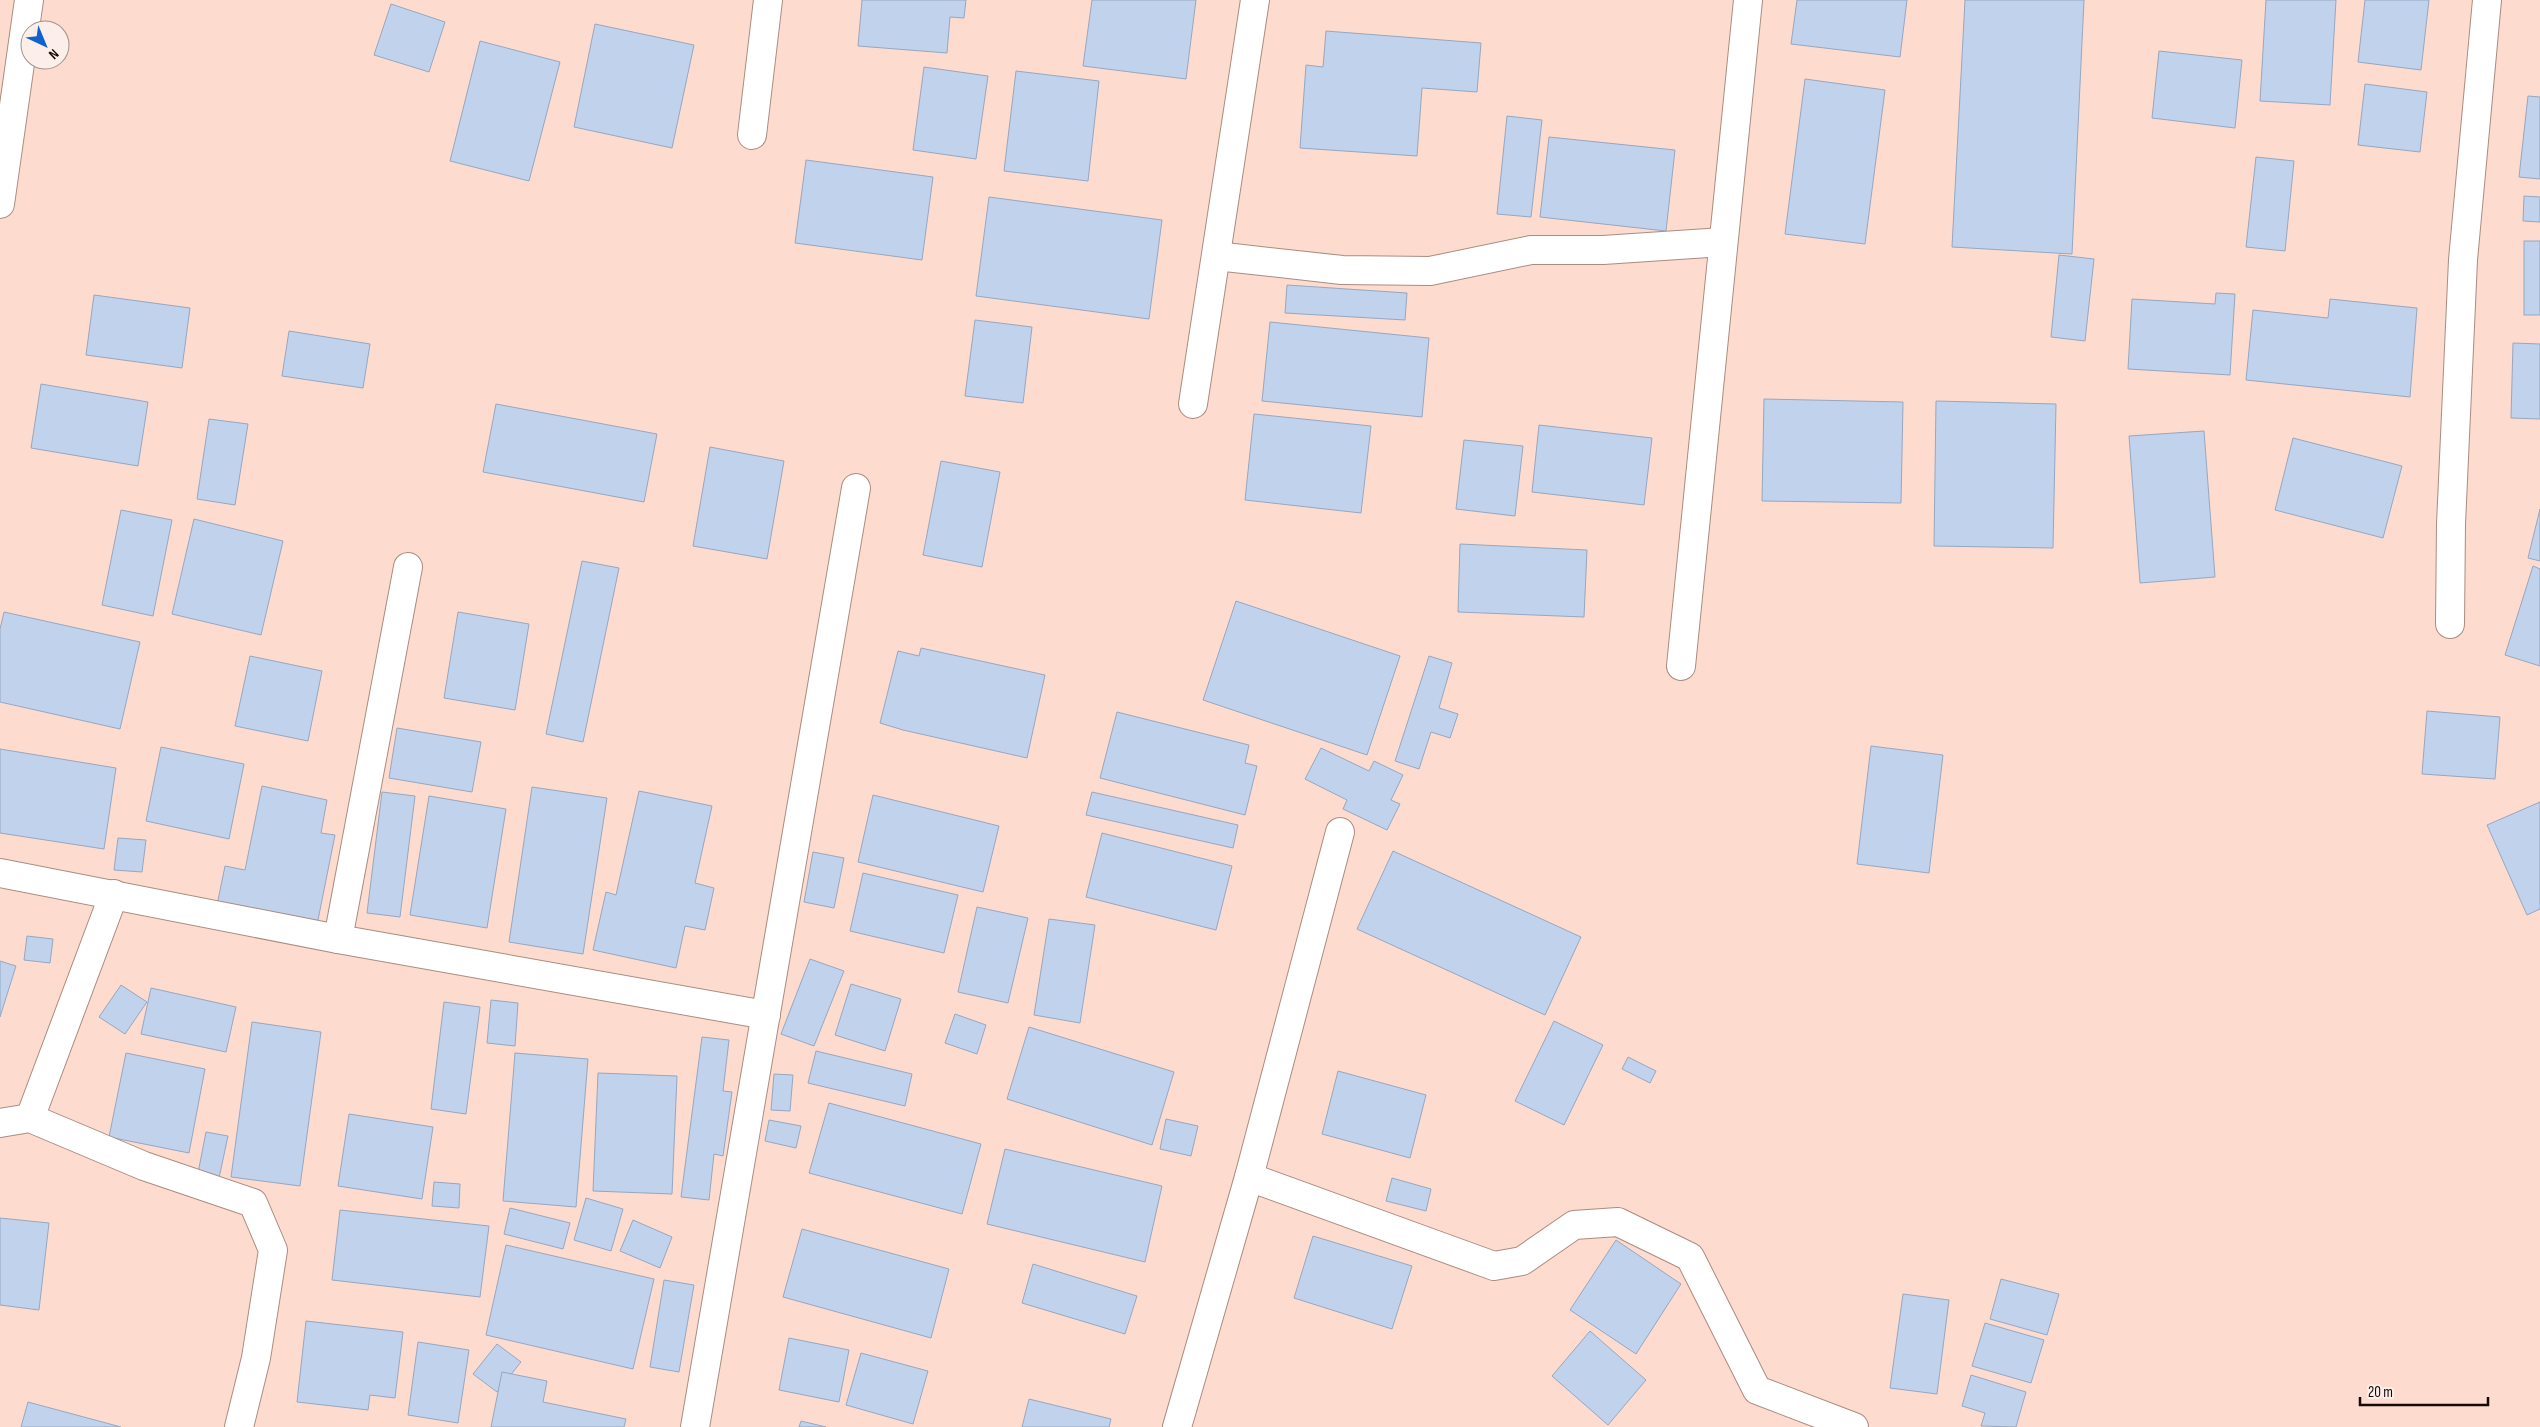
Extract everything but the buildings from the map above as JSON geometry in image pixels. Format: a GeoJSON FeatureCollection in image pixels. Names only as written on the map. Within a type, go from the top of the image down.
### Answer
{"type":"FeatureCollection","features":[{"type":"Feature","properties":{"kind":"street"},"geometry":{"type":"LineString","coordinates":[[0,204],[29,0]]}},
{"type":"Feature","properties":{"kind":"street"},"geometry":{"type":"LineString","coordinates":[[752,135],[768,0]]}},
{"type":"Feature","properties":{"kind":"street"},"geometry":{"type":"LineString","coordinates":[[1193,404],[1255,0]]}},
{"type":"Feature","properties":{"kind":"street"},"geometry":{"type":"LineString","coordinates":[[1681,666],[1748,0]]}},
{"type":"Feature","properties":{"kind":"street"},"geometry":{"type":"LineString","coordinates":[[2450,624],[2451,524],[2463,260],[2487,0]]}},
{"type":"Feature","properties":{"kind":"street"},"geometry":{"type":"LineString","coordinates":[[1216,256],[1342,270],[1430,271],[1531,250],[1603,250],[1724,242]]}},
{"type":"Feature","properties":{"kind":"street"},"geometry":{"type":"LineString","coordinates":[[695,1427],[856,488]]}},
{"type":"Feature","properties":{"kind":"street"},"geometry":{"type":"LineString","coordinates":[[338,939],[408,567]]}},
{"type":"Feature","properties":{"kind":"street"},"geometry":{"type":"LineString","coordinates":[[1177,1427],[1248,1177],[1340,832]]}},
{"type":"Feature","properties":{"kind":"street"},"geometry":{"type":"LineString","coordinates":[[0,873],[338,939],[766,1015]]}},
{"type":"Feature","properties":{"kind":"street"},"geometry":{"type":"LineString","coordinates":[[30,1118],[114,894]]}},
{"type":"Feature","properties":{"kind":"street"},"geometry":{"type":"LineString","coordinates":[[0,1123],[30,1118],[144,1166],[254,1203],[273,1250],[256,1358],[239,1427]]}},
{"type":"Feature","properties":{"kind":"street"},"geometry":{"type":"LineString","coordinates":[[1248,1177],[1494,1266],[1522,1261],[1574,1225],[1618,1222],[1690,1257],[1757,1390],[1854,1427]]}}]}
